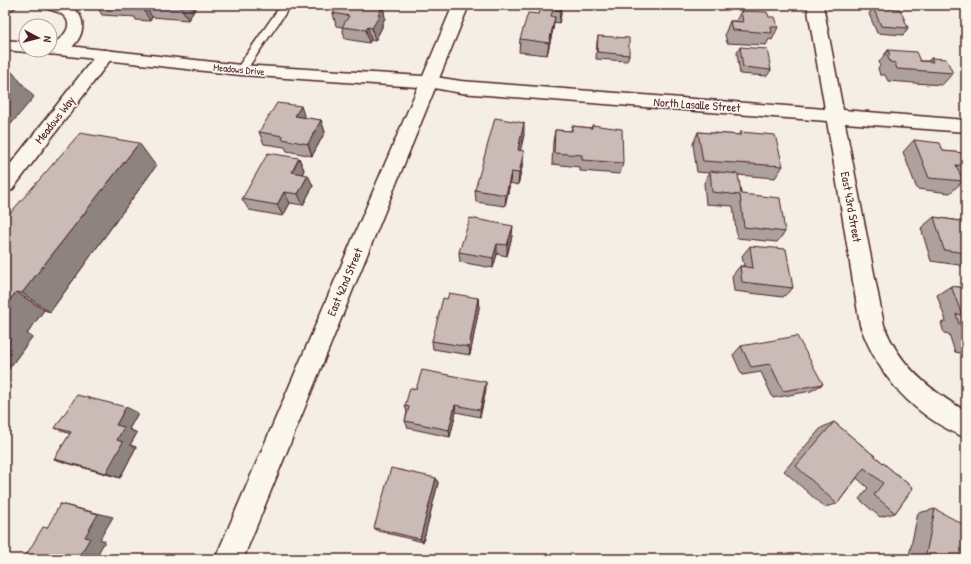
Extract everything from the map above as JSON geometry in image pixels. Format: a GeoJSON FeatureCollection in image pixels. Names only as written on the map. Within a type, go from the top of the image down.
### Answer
{"type":"FeatureCollection","features":[{"type":"Feature","properties":{"kind":"street"},"geometry":{"type":"LineString","coordinates":[[5,6],[9,5]]}},
{"type":"Feature","properties":{"kind":"street"},"geometry":{"type":"LineString","coordinates":[[51,5],[68,13],[75,22],[76,26],[75,34],[68,41],[58,46]]}},
{"type":"Feature","properties":{"kind":"street","name":"East 42nd Street"},"geometry":{"type":"LineString","coordinates":[[229,559],[461,5]]}},
{"type":"Feature","properties":{"kind":"street","name":"East 43rd Street"},"geometry":{"type":"LineString","coordinates":[[815,5],[872,325],[876,340],[890,363],[918,394],[935,408],[966,425]]}},
{"type":"Feature","properties":{"kind":"street"},"geometry":{"type":"LineString","coordinates":[[5,46],[18,47]]}},
{"type":"Feature","properties":{"kind":"street","name":"Meadows Drive"},"geometry":{"type":"LineString","coordinates":[[58,50],[241,70],[392,81],[429,82]]}},
{"type":"Feature","properties":{"kind":"street","name":"Meadows Way"},"geometry":{"type":"LineString","coordinates":[[7,179],[105,55]]}},
{"type":"Feature","properties":{"kind":"street","name":"North Lasalle Street"},"geometry":{"type":"LineString","coordinates":[[429,82],[461,87],[966,126]]}},
{"type":"Feature","properties":{"kind":"lane"},"geometry":{"type":"LineString","coordinates":[[241,70],[286,5]]}},
{"type":"Feature","properties":{"kind":"building"},"geometry":{"type":"Polygon","coordinates":[[[338,5],[383,6],[378,15],[380,15],[372,28],[368,27],[366,30],[342,27],[349,16],[333,13],[338,5]]]}},
{"type":"Feature","properties":{"kind":"building"},"geometry":{"type":"Polygon","coordinates":[[[542,5],[562,5],[560,10],[553,10],[551,16],[555,17],[549,43],[520,39],[528,13],[539,14],[542,5]]]}},
{"type":"Feature","properties":{"kind":"building"},"geometry":{"type":"Polygon","coordinates":[[[873,7],[900,9],[908,28],[881,26],[873,7]]]}},
{"type":"Feature","properties":{"kind":"building"},"geometry":{"type":"Polygon","coordinates":[[[741,11],[767,12],[769,17],[775,17],[778,27],[771,27],[772,33],[732,30],[730,21],[743,22],[741,11]]]}},
{"type":"Feature","properties":{"kind":"building"},"geometry":{"type":"Polygon","coordinates":[[[598,36],[629,38],[629,55],[597,52],[598,36]]]}},
{"type":"Feature","properties":{"kind":"building"},"geometry":{"type":"Polygon","coordinates":[[[740,47],[767,49],[771,70],[743,67],[740,47]]]}},
{"type":"Feature","properties":{"kind":"building"},"geometry":{"type":"Polygon","coordinates":[[[888,50],[916,52],[920,61],[933,62],[931,58],[946,59],[953,73],[897,69],[895,63],[890,62],[887,55],[890,56],[888,50]]]}},
{"type":"Feature","properties":{"kind":"building"},"geometry":{"type":"Polygon","coordinates":[[[5,72],[12,72],[5,80],[5,72]]]}},
{"type":"Feature","properties":{"kind":"building"},"geometry":{"type":"Polygon","coordinates":[[[277,103],[301,106],[295,116],[321,120],[308,144],[282,139],[283,136],[259,132],[277,103]]]}},
{"type":"Feature","properties":{"kind":"building"},"geometry":{"type":"Polygon","coordinates":[[[495,118],[524,123],[518,150],[524,151],[519,173],[511,172],[506,195],[475,190],[495,118]]]}},
{"type":"Feature","properties":{"kind":"building"},"geometry":{"type":"Polygon","coordinates":[[[592,125],[622,129],[623,163],[582,160],[582,155],[554,153],[555,130],[572,131],[572,126],[592,128],[592,125]]]}},
{"type":"Feature","properties":{"kind":"building"},"geometry":{"type":"Polygon","coordinates":[[[698,132],[741,135],[740,132],[775,135],[783,166],[703,161],[698,132]]]}},
{"type":"Feature","properties":{"kind":"building"},"geometry":{"type":"Polygon","coordinates":[[[80,133],[139,143],[22,293],[16,292],[5,306],[5,219],[80,133]]]}},
{"type":"Feature","properties":{"kind":"building"},"geometry":{"type":"Polygon","coordinates":[[[914,140],[940,143],[943,151],[965,153],[964,151],[966,151],[966,166],[956,165],[963,181],[929,178],[914,140]]]}},
{"type":"Feature","properties":{"kind":"building"},"geometry":{"type":"Polygon","coordinates":[[[268,153],[299,158],[292,172],[308,175],[298,194],[284,192],[277,205],[242,199],[268,153]]]}},
{"type":"Feature","properties":{"kind":"building"},"geometry":{"type":"Polygon","coordinates":[[[710,171],[738,174],[741,194],[780,198],[785,232],[744,227],[740,195],[712,192],[710,171]]]}},
{"type":"Feature","properties":{"kind":"building"},"geometry":{"type":"Polygon","coordinates":[[[934,217],[966,222],[966,253],[944,250],[934,217]]]}},
{"type":"Feature","properties":{"kind":"building"},"geometry":{"type":"Polygon","coordinates":[[[470,218],[513,226],[507,245],[497,244],[493,258],[459,252],[470,218]]]}},
{"type":"Feature","properties":{"kind":"building"},"geometry":{"type":"Polygon","coordinates":[[[750,246],[786,249],[793,288],[742,282],[740,266],[753,268],[750,246]]]}},
{"type":"Feature","properties":{"kind":"building"},"geometry":{"type":"Polygon","coordinates":[[[951,286],[966,288],[966,331],[964,325],[959,324],[956,314],[962,315],[951,286]]]}},
{"type":"Feature","properties":{"kind":"building"},"geometry":{"type":"Polygon","coordinates":[[[449,293],[478,298],[469,347],[432,341],[443,298],[447,299],[449,293]]]}},
{"type":"Feature","properties":{"kind":"building"},"geometry":{"type":"Polygon","coordinates":[[[797,336],[823,384],[783,391],[770,364],[751,367],[741,346],[797,336]]]}},
{"type":"Feature","properties":{"kind":"building"},"geometry":{"type":"Polygon","coordinates":[[[422,370],[486,382],[480,410],[455,405],[449,430],[405,421],[409,407],[405,406],[410,388],[416,389],[422,370]]]}},
{"type":"Feature","properties":{"kind":"building"},"geometry":{"type":"Polygon","coordinates":[[[77,395],[126,407],[116,425],[124,427],[117,440],[123,442],[106,473],[54,459],[71,432],[55,428],[77,395]]]}},
{"type":"Feature","properties":{"kind":"building"},"geometry":{"type":"Polygon","coordinates":[[[834,422],[913,488],[895,513],[874,495],[883,483],[864,468],[837,504],[796,466],[834,422]]]}},
{"type":"Feature","properties":{"kind":"building"},"geometry":{"type":"Polygon","coordinates":[[[391,468],[436,478],[420,539],[374,528],[391,468]]]}},
{"type":"Feature","properties":{"kind":"building"},"geometry":{"type":"Polygon","coordinates":[[[60,504],[98,514],[85,537],[90,538],[78,559],[24,559],[43,527],[47,528],[60,504]]]}},
{"type":"Feature","properties":{"kind":"building"},"geometry":{"type":"Polygon","coordinates":[[[935,509],[966,526],[966,559],[935,559],[926,554],[935,509]]]}}]}
